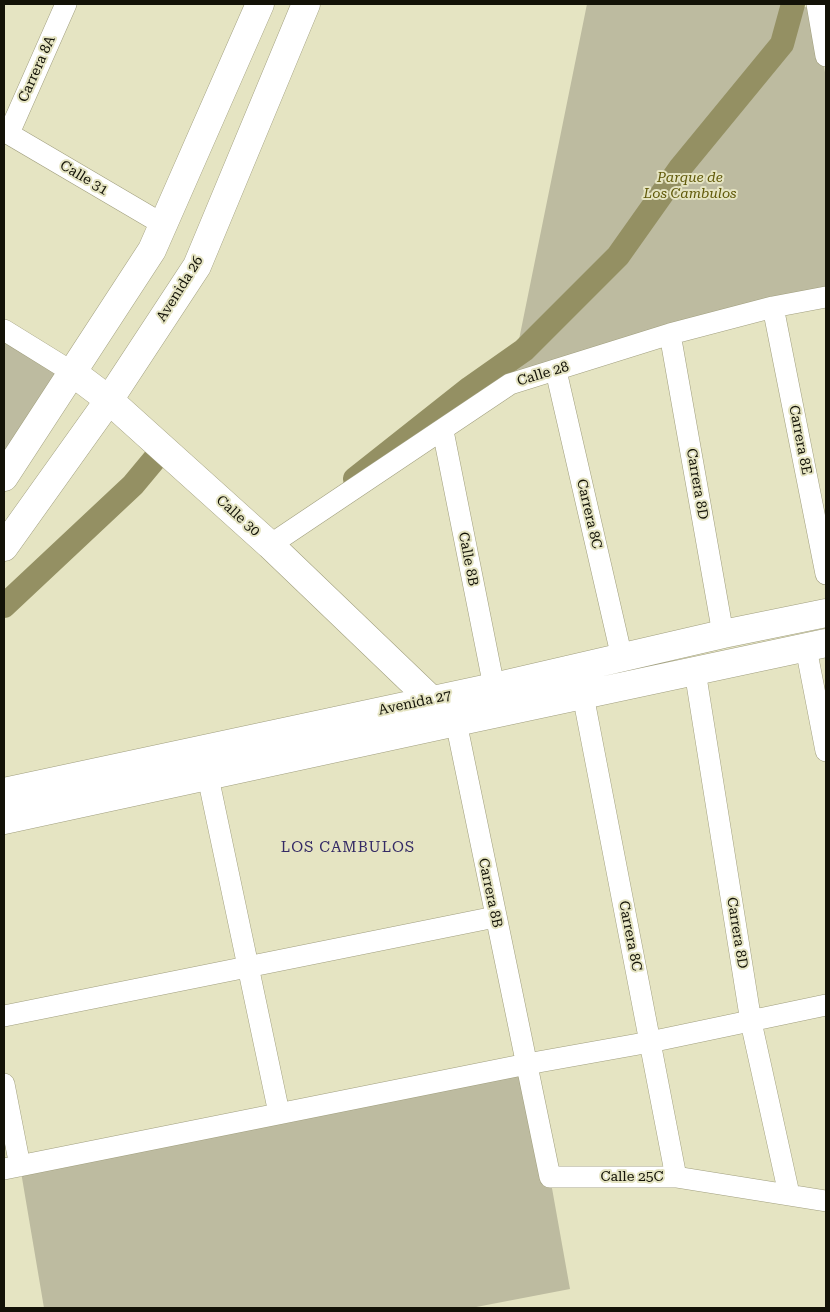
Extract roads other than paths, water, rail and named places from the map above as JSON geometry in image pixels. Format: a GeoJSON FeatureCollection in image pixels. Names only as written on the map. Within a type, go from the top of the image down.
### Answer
{"type":"FeatureCollection","features":[{"type":"Feature","properties":{"kind":"main road"},"geometry":{"type":"LineString","coordinates":[[4,476],[152,250],[260,4]]}},
{"type":"Feature","properties":{"kind":"main road","name":"Avenida 26"},"geometry":{"type":"LineString","coordinates":[[4,547],[109,400],[197,266],[306,4]]}},
{"type":"Feature","properties":{"kind":"main road","name":"Calle 30"},"geometry":{"type":"LineString","coordinates":[[72,372],[109,400],[270,545],[456,722]]}},
{"type":"Feature","properties":{"kind":"main road","name":"Avenida 27"},"geometry":{"type":"LineString","coordinates":[[4,792],[826,613]]}},
{"type":"Feature","properties":{"kind":"main road","name":"Avenida 27"},"geometry":{"type":"LineString","coordinates":[[4,820],[816,646]]}},
{"type":"Feature","properties":{"kind":"street","name":"Carrera 8A"},"geometry":{"type":"LineString","coordinates":[[6,132],[66,4]]}},
{"type":"Feature","properties":{"kind":"street"},"geometry":{"type":"LineString","coordinates":[[818,5],[826,56]]}},
{"type":"Feature","properties":{"kind":"street","name":"Calle 31"},"geometry":{"type":"LineString","coordinates":[[6,132],[164,225]]}},
{"type":"Feature","properties":{"kind":"street","name":"Calle 28"},"geometry":{"type":"LineString","coordinates":[[270,545],[510,384],[670,334],[773,307],[826,297]]}},
{"type":"Feature","properties":{"kind":"street","name":"Carrera 8E"},"geometry":{"type":"LineString","coordinates":[[773,307],[826,574]]}},
{"type":"Feature","properties":{"kind":"street","name":"Calle 30"},"geometry":{"type":"LineString","coordinates":[[4,330],[72,372]]}},
{"type":"Feature","properties":{"kind":"street","name":"Carrera 8D"},"geometry":{"type":"LineString","coordinates":[[670,334],[723,634]]}},
{"type":"Feature","properties":{"kind":"street","name":"Carrera 8C"},"geometry":{"type":"LineString","coordinates":[[556,371],[622,658]]}},
{"type":"Feature","properties":{"kind":"street","name":"Calle 8B"},"geometry":{"type":"LineString","coordinates":[[443,430],[494,686]]}},
{"type":"Feature","properties":{"kind":"street"},"geometry":{"type":"LineString","coordinates":[[816,646],[826,751]]}},
{"type":"Feature","properties":{"kind":"street","name":"Carrera 8D"},"geometry":{"type":"LineString","coordinates":[[695,671],[751,1022],[789,1194]]}},
{"type":"Feature","properties":{"kind":"street","name":"Carrera 8C"},"geometry":{"type":"LineString","coordinates":[[583,695],[676,1177]]}},
{"type":"Feature","properties":{"kind":"street","name":"Carrera 8B"},"geometry":{"type":"LineString","coordinates":[[456,722],[527,1064]]}},
{"type":"Feature","properties":{"kind":"street"},"geometry":{"type":"LineString","coordinates":[[208,777],[279,1114]]}},
{"type":"Feature","properties":{"kind":"street"},"geometry":{"type":"LineString","coordinates":[[4,1016],[495,917]]}},
{"type":"Feature","properties":{"kind":"street"},"geometry":{"type":"LineString","coordinates":[[4,1084],[12,1167],[527,1064],[751,1022],[826,1005]]}},
{"type":"Feature","properties":{"kind":"street","name":"Calle 25C"},"geometry":{"type":"LineString","coordinates":[[527,1064],[550,1177],[676,1177],[826,1201]]}},
{"type":"Feature","properties":{"kind":"waterway"},"geometry":{"type":"LineString","coordinates":[[355,479],[470,388],[524,350],[618,256],[681,167],[782,44],[793,4]]}},
{"type":"Feature","properties":{"kind":"waterway"},"geometry":{"type":"LineString","coordinates":[[4,606],[133,485],[163,449],[177,461]]}},
{"type":"Feature","properties":{"kind":"district","name":"LOS CAMBULOS"},"geometry":{"type":"Point","coordinates":[348,848]}},
{"type":"Feature","properties":{"kind":"park label","name":"Parque de Los Cambulos"},"geometry":{"type":"Point","coordinates":[690,186]}}]}
